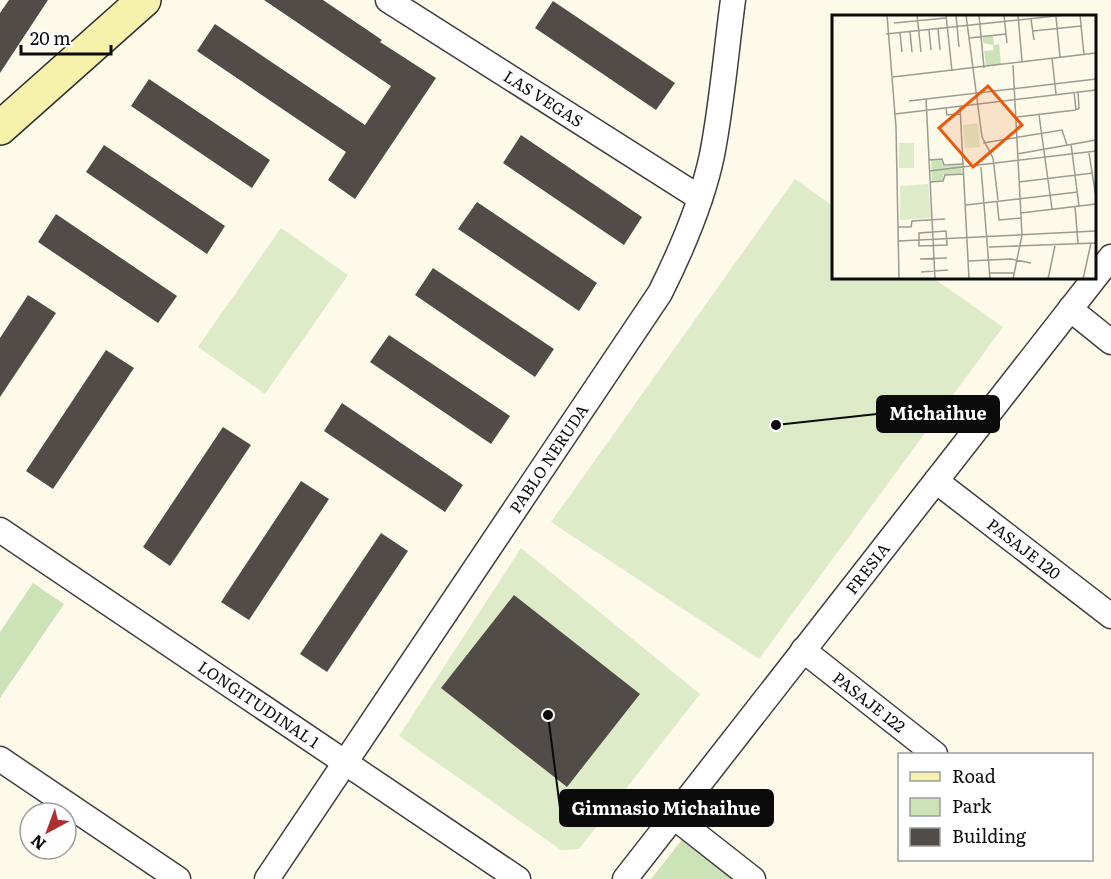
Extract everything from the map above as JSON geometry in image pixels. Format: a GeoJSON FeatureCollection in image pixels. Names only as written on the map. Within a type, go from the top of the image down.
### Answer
{"type":"FeatureCollection","features":[{"type":"Feature","properties":{"kind":"street"},"geometry":{"type":"LineString","coordinates":[[0,128],[144,0]]}},
{"type":"Feature","properties":{"kind":"street","name":"LAS VEGAS"},"geometry":{"type":"LineString","coordinates":[[388,0],[700,198]]}},
{"type":"Feature","properties":{"kind":"street","name":"PABLO NERUDA"},"geometry":{"type":"LineString","coordinates":[[267,879],[660,293],[676,261],[700,198],[712,157],[733,0]]}},
{"type":"Feature","properties":{"kind":"street","name":"FRESIA"},"geometry":{"type":"LineString","coordinates":[[1096,276],[1111,257]]}},
{"type":"Feature","properties":{"kind":"street","name":"FRESIA"},"geometry":{"type":"LineString","coordinates":[[625,879],[1094,279]]}},
{"type":"Feature","properties":{"kind":"street"},"geometry":{"type":"LineString","coordinates":[[1070,309],[1111,342]]}},
{"type":"Feature","properties":{"kind":"street","name":"PASAJE 120"},"geometry":{"type":"LineString","coordinates":[[936,481],[1111,616]]}},
{"type":"Feature","properties":{"kind":"street","name":"LONGITUDINAL 1"},"geometry":{"type":"LineString","coordinates":[[0,530],[518,879]]}},
{"type":"Feature","properties":{"kind":"street","name":"PASAJE 122"},"geometry":{"type":"LineString","coordinates":[[803,650],[934,753]]}},
{"type":"Feature","properties":{"kind":"street"},"geometry":{"type":"LineString","coordinates":[[0,759],[178,879]]}},
{"type":"Feature","properties":{"kind":"street"},"geometry":{"type":"LineString","coordinates":[[674,817],[753,879]]}},
{"type":"Feature","properties":{"kind":"green space"},"geometry":{"type":"Polygon","coordinates":[[[795,179],[832,205],[832,279],[934,279],[1003,327],[759,659],[551,522],[795,179]]]}},
{"type":"Feature","properties":{"kind":"green space"},"geometry":{"type":"Polygon","coordinates":[[[281,228],[348,275],[265,394],[198,347],[281,228]]]}},
{"type":"Feature","properties":{"kind":"green space"},"geometry":{"type":"Polygon","coordinates":[[[521,548],[700,694],[579,849],[561,850],[399,736],[521,548]]]}},
{"type":"Feature","properties":{"kind":"green space"},"geometry":{"type":"Polygon","coordinates":[[[33,583],[64,604],[0,698],[0,632],[33,583]]]}},
{"type":"Feature","properties":{"kind":"green space"},"geometry":{"type":"Polygon","coordinates":[[[684,837],[736,879],[651,879],[684,837]]]}},
{"type":"Feature","properties":{"kind":"building"},"geometry":{"type":"Polygon","coordinates":[[[9,0],[48,0],[0,73],[0,13],[9,0]]]}},
{"type":"Feature","properties":{"kind":"building"},"geometry":{"type":"Polygon","coordinates":[[[264,0],[323,0],[382,40],[380,42],[436,78],[355,199],[328,180],[346,152],[197,51],[215,24],[365,125],[391,86],[264,0]]]}},
{"type":"Feature","properties":{"kind":"building"},"geometry":{"type":"Polygon","coordinates":[[[553,1],[675,83],[656,110],[535,28],[553,1]]]}},
{"type":"Feature","properties":{"kind":"building"},"geometry":{"type":"Polygon","coordinates":[[[149,79],[270,160],[252,188],[131,106],[149,79]]]}},
{"type":"Feature","properties":{"kind":"building"},"geometry":{"type":"Polygon","coordinates":[[[521,135],[642,217],[624,245],[503,163],[521,135]]]}},
{"type":"Feature","properties":{"kind":"building"},"geometry":{"type":"Polygon","coordinates":[[[104,145],[225,226],[207,254],[86,172],[104,145]]]}},
{"type":"Feature","properties":{"kind":"building"},"geometry":{"type":"Polygon","coordinates":[[[477,202],[597,283],[579,311],[458,229],[477,202]]]}},
{"type":"Feature","properties":{"kind":"building"},"geometry":{"type":"Polygon","coordinates":[[[56,214],[177,296],[158,323],[38,242],[56,214]]]}},
{"type":"Feature","properties":{"kind":"building"},"geometry":{"type":"Polygon","coordinates":[[[433,268],[554,349],[535,377],[415,295],[433,268]]]}},
{"type":"Feature","properties":{"kind":"building"},"geometry":{"type":"Polygon","coordinates":[[[28,295],[56,313],[0,397],[0,338],[28,295]]]}},
{"type":"Feature","properties":{"kind":"building"},"geometry":{"type":"Polygon","coordinates":[[[389,335],[510,416],[491,444],[370,362],[389,335]]]}},
{"type":"Feature","properties":{"kind":"building"},"geometry":{"type":"Polygon","coordinates":[[[106,350],[134,368],[53,489],[26,471],[106,350]]]}},
{"type":"Feature","properties":{"kind":"building"},"geometry":{"type":"Polygon","coordinates":[[[342,403],[463,485],[445,512],[324,431],[342,403]]]}},
{"type":"Feature","properties":{"kind":"building"},"geometry":{"type":"Polygon","coordinates":[[[223,427],[251,445],[170,566],[143,547],[223,427]]]}},
{"type":"Feature","properties":{"kind":"building"},"geometry":{"type":"Polygon","coordinates":[[[301,481],[329,499],[249,620],[221,602],[301,481]]]}},
{"type":"Feature","properties":{"kind":"building"},"geometry":{"type":"Polygon","coordinates":[[[381,533],[408,551],[327,672],[300,654],[381,533]]]}},
{"type":"Feature","properties":{"kind":"building"},"geometry":{"type":"Polygon","coordinates":[[[514,595],[640,694],[567,787],[441,688],[514,595]]]}},
{"type":"Feature","properties":{"kind":"place","name":"Michaihue"},"geometry":{"type":"Point","coordinates":[776,425]}},
{"type":"Feature","properties":{"kind":"place","name":"Gimnasio Michaihue"},"geometry":{"type":"Point","coordinates":[548,715]}}]}
